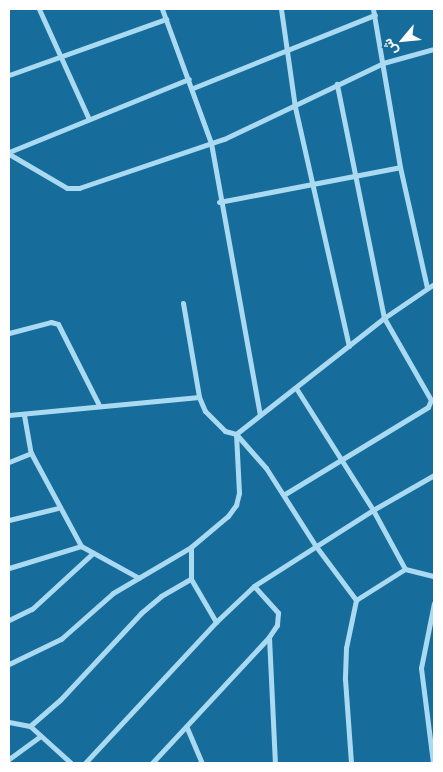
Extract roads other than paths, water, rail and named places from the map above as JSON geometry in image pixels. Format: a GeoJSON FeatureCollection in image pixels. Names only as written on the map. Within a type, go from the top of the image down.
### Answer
{"type":"FeatureCollection","features":[{"type":"Feature","properties":{"kind":"street"},"geometry":{"type":"LineString","coordinates":[[39,9],[89,119]]}},
{"type":"Feature","properties":{"kind":"street"},"geometry":{"type":"LineString","coordinates":[[162,9],[193,88],[211,143],[219,202],[260,415]]}},
{"type":"Feature","properties":{"kind":"street"},"geometry":{"type":"LineString","coordinates":[[281,9],[295,107],[349,346]]}},
{"type":"Feature","properties":{"kind":"street"},"geometry":{"type":"LineString","coordinates":[[193,88],[374,12],[400,167],[427,288]]}},
{"type":"Feature","properties":{"kind":"street"},"geometry":{"type":"LineString","coordinates":[[9,75],[166,19]]}},
{"type":"Feature","properties":{"kind":"street"},"geometry":{"type":"LineString","coordinates":[[9,153],[66,188],[75,189],[211,143],[295,107],[337,84],[383,63],[434,49]]}},
{"type":"Feature","properties":{"kind":"street"},"geometry":{"type":"LineString","coordinates":[[9,153],[189,79]]}},
{"type":"Feature","properties":{"kind":"street"},"geometry":{"type":"LineString","coordinates":[[285,494],[430,404],[431,397],[384,318],[337,84]]}},
{"type":"Feature","properties":{"kind":"street"},"geometry":{"type":"LineString","coordinates":[[219,202],[400,167]]}},
{"type":"Feature","properties":{"kind":"street"},"geometry":{"type":"LineString","coordinates":[[236,434],[384,318],[434,284]]}},
{"type":"Feature","properties":{"kind":"street"},"geometry":{"type":"LineString","coordinates":[[184,303],[199,397],[213,421],[225,431],[236,434],[285,494],[315,545],[356,600]]}},
{"type":"Feature","properties":{"kind":"street"},"geometry":{"type":"LineString","coordinates":[[9,333],[51,322],[58,324],[99,405]]}},
{"type":"Feature","properties":{"kind":"street"},"geometry":{"type":"LineString","coordinates":[[296,388],[373,510],[405,569]]}},
{"type":"Feature","properties":{"kind":"street"},"geometry":{"type":"LineString","coordinates":[[9,415],[199,397]]}},
{"type":"Feature","properties":{"kind":"street"},"geometry":{"type":"LineString","coordinates":[[24,415],[31,453],[58,508],[81,546],[140,578]]}},
{"type":"Feature","properties":{"kind":"street"},"geometry":{"type":"LineString","coordinates":[[9,664],[61,639],[113,593],[191,547],[236,505],[239,492],[236,434]]}},
{"type":"Feature","properties":{"kind":"street"},"geometry":{"type":"LineString","coordinates":[[9,462],[31,453]]}},
{"type":"Feature","properties":{"kind":"street"},"geometry":{"type":"LineString","coordinates":[[85,763],[216,622],[254,586],[315,545],[434,475]]}},
{"type":"Feature","properties":{"kind":"street"},"geometry":{"type":"LineString","coordinates":[[9,520],[58,508]]}},
{"type":"Feature","properties":{"kind":"street"},"geometry":{"type":"LineString","coordinates":[[9,568],[81,546]]}},
{"type":"Feature","properties":{"kind":"street"},"geometry":{"type":"LineString","coordinates":[[191,547],[191,579],[216,622]]}},
{"type":"Feature","properties":{"kind":"street"},"geometry":{"type":"LineString","coordinates":[[9,620],[32,610],[93,553]]}},
{"type":"Feature","properties":{"kind":"street"},"geometry":{"type":"LineString","coordinates":[[351,763],[345,679],[346,648],[356,600],[405,569],[434,576]]}},
{"type":"Feature","properties":{"kind":"street"},"geometry":{"type":"LineString","coordinates":[[30,726],[60,700],[141,613],[161,596],[191,579]]}},
{"type":"Feature","properties":{"kind":"street"},"geometry":{"type":"LineString","coordinates":[[152,763],[187,728],[269,637],[277,625],[278,613],[254,586]]}},
{"type":"Feature","properties":{"kind":"street"},"geometry":{"type":"LineString","coordinates":[[433,763],[421,668],[434,603]]}},
{"type":"Feature","properties":{"kind":"street"},"geometry":{"type":"LineString","coordinates":[[269,637],[275,763]]}},
{"type":"Feature","properties":{"kind":"street"},"geometry":{"type":"LineString","coordinates":[[9,722],[30,726],[71,763]]}},
{"type":"Feature","properties":{"kind":"street"},"geometry":{"type":"LineString","coordinates":[[187,728],[202,763]]}},
{"type":"Feature","properties":{"kind":"street"},"geometry":{"type":"LineString","coordinates":[[428,729],[434,728]]}},
{"type":"Feature","properties":{"kind":"street"},"geometry":{"type":"LineString","coordinates":[[9,759],[41,736]]}}]}
